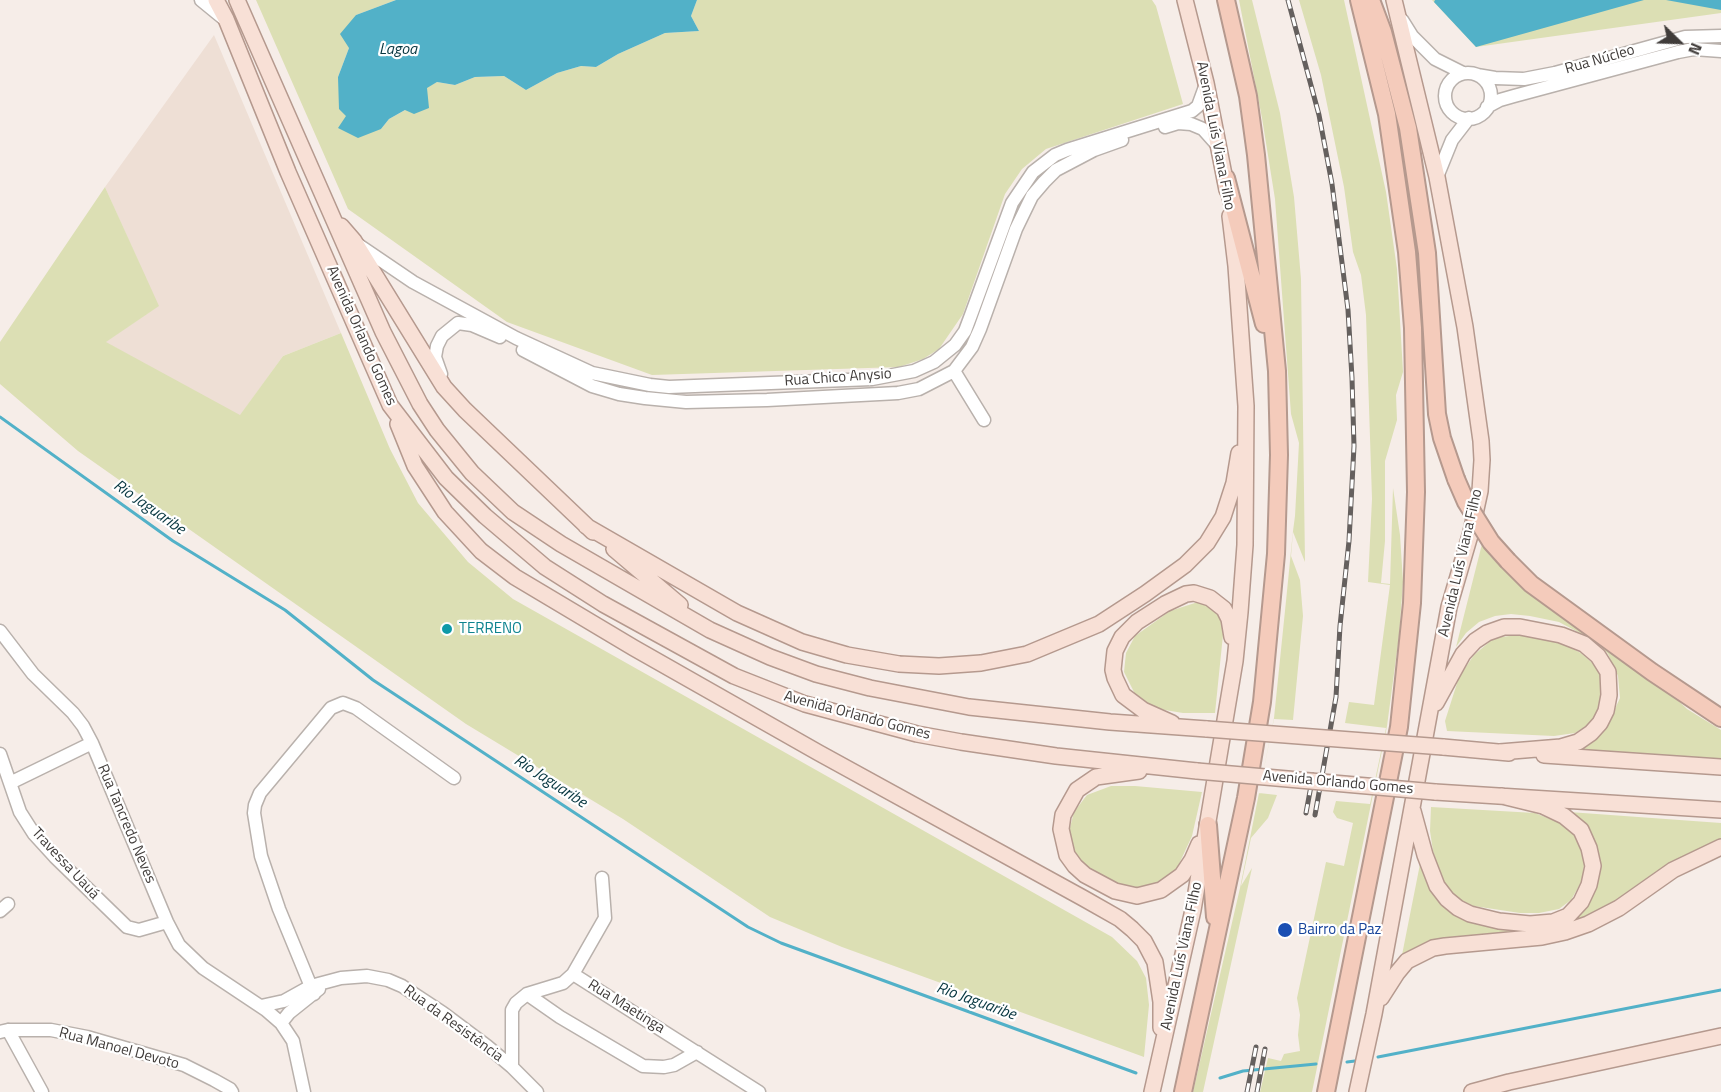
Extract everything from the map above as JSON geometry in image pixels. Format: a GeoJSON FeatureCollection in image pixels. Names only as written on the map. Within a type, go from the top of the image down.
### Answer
{"type":"FeatureCollection","features":[{"type":"Feature","properties":{"kind":"highway","name":"Avenida Luís Viana Filho"},"geometry":{"type":"LineString","coordinates":[[1183,1092],[1246,798],[1270,638],[1276,554],[1277,371],[1255,145],[1248,96],[1226,0]]}},
{"type":"Feature","properties":{"kind":"highway"},"geometry":{"type":"LineString","coordinates":[[1327,1087],[1399,727],[1412,603],[1416,492],[1413,328],[1407,252],[1387,114],[1359,0]]}},
{"type":"Feature","properties":{"kind":"highway"},"geometry":{"type":"LineString","coordinates":[[1371,0],[1383,32],[1408,128],[1428,263],[1438,420],[1456,479],[1466,502],[1491,542],[1531,584],[1652,672],[1721,718]]}},
{"type":"Feature","properties":{"kind":"highway"},"geometry":{"type":"LineString","coordinates":[[1226,178],[1277,371]]}},
{"type":"Feature","properties":{"kind":"highway"},"geometry":{"type":"LineString","coordinates":[[1209,822],[1216,938]]}},
{"type":"Feature","properties":{"kind":"main road","name":"Avenida Orlando Gomes"},"geometry":{"type":"LineString","coordinates":[[216,0],[390,405],[446,478],[485,516],[545,567],[603,604],[734,676],[806,704],[917,734],[1056,756],[1435,792],[1721,810]]}},
{"type":"Feature","properties":{"kind":"main road","name":"Avenida Orlando Gomes"},"geometry":{"type":"LineString","coordinates":[[237,0],[383,332],[420,404],[437,430],[472,473],[513,512],[561,544],[710,630],[770,657],[816,674],[870,688],[1013,712],[1110,723],[1721,767]]}},
{"type":"Feature","properties":{"kind":"main road","name":"Avenida Luís Viana Filho"},"geometry":{"type":"LineString","coordinates":[[1152,1092],[1193,910],[1209,822],[1235,661],[1245,545],[1246,406],[1236,266],[1226,178],[1206,82],[1185,0]]}},
{"type":"Feature","properties":{"kind":"main road","name":"Avenida Luís Viana Filho"},"geometry":{"type":"LineString","coordinates":[[1359,1085],[1449,607],[1471,532],[1480,490],[1482,460],[1465,327],[1437,177],[1394,1]]}},
{"type":"Feature","properties":{"kind":"main road"},"geometry":{"type":"LineString","coordinates":[[329,212],[354,241],[444,387],[586,526],[710,630]]}},
{"type":"Feature","properties":{"kind":"main road"},"geometry":{"type":"LineString","coordinates":[[390,405],[415,466],[445,512],[481,551],[515,577],[644,654],[1083,898],[1132,929],[1149,949],[1158,974],[1161,1002],[1159,1060]]}},
{"type":"Feature","properties":{"kind":"main road"},"geometry":{"type":"LineString","coordinates":[[586,526],[737,613],[802,642],[898,664],[939,666],[981,663],[1027,654],[1099,624],[1185,565],[1207,543],[1223,517],[1234,483],[1246,406]]}},
{"type":"Feature","properties":{"kind":"main road"},"geometry":{"type":"LineString","coordinates":[[1180,727],[1143,710],[1123,695],[1113,670],[1115,651],[1122,637],[1137,622],[1177,597],[1186,594],[1204,595],[1224,609],[1229,619],[1235,661]]}},
{"type":"Feature","properties":{"kind":"main road"},"geometry":{"type":"LineString","coordinates":[[1429,716],[1463,654],[1474,641],[1487,633],[1504,627],[1520,627],[1562,635],[1584,644],[1598,656],[1608,672],[1609,695],[1606,711],[1592,733],[1578,742],[1561,747],[1500,752]]}},
{"type":"Feature","properties":{"kind":"main road"},"geometry":{"type":"LineString","coordinates":[[1178,769],[1115,773],[1096,777],[1085,783],[1077,790],[1063,815],[1061,829],[1067,855],[1085,875],[1115,891],[1137,896],[1150,893],[1170,885],[1182,875],[1192,860],[1209,822]]}},
{"type":"Feature","properties":{"kind":"main road"},"geometry":{"type":"LineString","coordinates":[[1412,808],[1437,886],[1458,908],[1470,914],[1499,921],[1530,924],[1553,922],[1568,915],[1581,902],[1589,885],[1593,866],[1589,848],[1581,830],[1564,816],[1542,806],[1502,796]]}},
{"type":"Feature","properties":{"kind":"main road"},"geometry":{"type":"LineString","coordinates":[[1373,1016],[1396,973],[1407,961],[1420,954],[1445,945],[1565,933],[1619,908],[1673,870],[1721,848]]}},
{"type":"Feature","properties":{"kind":"main road"},"geometry":{"type":"LineString","coordinates":[[1472,1092],[1721,1036]]}},
{"type":"Feature","properties":{"kind":"street"},"geometry":{"type":"LineString","coordinates":[[201,0],[226,19]]}},
{"type":"Feature","properties":{"kind":"street"},"geometry":{"type":"LineString","coordinates":[[1394,1],[1403,21],[1423,48],[1442,63],[1463,73],[1478,75],[1488,85],[1490,100],[1487,107],[1476,117],[1469,118],[1455,114],[1446,102],[1446,87],[1456,76],[1463,73]]}},
{"type":"Feature","properties":{"kind":"street","name":"Rua Núcleo"},"geometry":{"type":"LineString","coordinates":[[1478,75],[1524,79],[1555,73],[1685,36],[1721,36]]}},
{"type":"Feature","properties":{"kind":"street","name":"Rua Núcleo"},"geometry":{"type":"LineString","coordinates":[[1487,107],[1500,100],[1678,52],[1694,49],[1721,51]]}},
{"type":"Feature","properties":{"kind":"street","name":"Rua Chico Anysio"},"geometry":{"type":"LineString","coordinates":[[354,241],[413,282],[516,338],[577,367],[611,378],[669,387],[872,379],[914,371],[934,362],[955,345],[964,331],[1012,203],[1033,172],[1055,155],[1067,150],[1192,111],[1201,100],[1206,82]]}},
{"type":"Feature","properties":{"kind":"street"},"geometry":{"type":"LineString","coordinates":[[1437,177],[1452,140],[1469,118]]}},
{"type":"Feature","properties":{"kind":"street","name":"Rua Chico Anysio"},"geometry":{"type":"LineString","coordinates":[[444,387],[435,357],[436,346],[442,336],[458,323],[472,325],[501,337],[592,386],[619,394],[645,398],[686,402],[755,401],[898,393],[919,389],[954,371],[972,347],[1025,209],[1032,196],[1056,170],[1094,150],[1178,123],[1191,124],[1203,129],[1220,148]]}},
{"type":"Feature","properties":{"kind":"street"},"geometry":{"type":"LineString","coordinates":[[943,354],[949,353],[957,359],[958,364],[954,371],[984,420]]}},
{"type":"Feature","properties":{"kind":"street","name":"Rua Tancredo Neves"},"geometry":{"type":"LineString","coordinates":[[0,631],[33,674],[73,712],[92,743],[167,922],[179,945],[190,957],[261,1006]]}},
{"type":"Feature","properties":{"kind":"street"},"geometry":{"type":"LineString","coordinates":[[316,988],[266,877],[254,813],[260,793],[331,708],[343,703],[356,708],[454,778]]}},
{"type":"Feature","properties":{"kind":"street"},"geometry":{"type":"LineString","coordinates":[[10,783],[92,743]]}},
{"type":"Feature","properties":{"kind":"street","name":"Travessa Uauá"},"geometry":{"type":"LineString","coordinates":[[0,754],[20,812],[34,834],[55,857],[121,922],[136,930],[167,922]]}},
{"type":"Feature","properties":{"kind":"street"},"geometry":{"type":"LineString","coordinates":[[573,975],[606,918],[602,878]]}},
{"type":"Feature","properties":{"kind":"street","name":"Rua Maetinga"},"geometry":{"type":"LineString","coordinates":[[527,994],[558,985],[569,980],[573,975],[759,1092]]}},
{"type":"Feature","properties":{"kind":"street","name":"Rua da Resistência"},"geometry":{"type":"LineString","coordinates":[[261,1006],[284,1001],[341,978],[376,977],[395,983],[443,1013],[512,1067],[537,1092]]}},
{"type":"Feature","properties":{"kind":"street","name":"Rua da Resistência"},"geometry":{"type":"LineString","coordinates":[[281,1023],[316,988]]}},
{"type":"Feature","properties":{"kind":"street"},"geometry":{"type":"LineString","coordinates":[[512,1067],[511,1014],[516,1003],[527,994],[560,1017],[643,1066],[674,1065],[697,1052]]}},
{"type":"Feature","properties":{"kind":"street"},"geometry":{"type":"LineString","coordinates":[[261,1006],[281,1023],[293,1041],[304,1092]]}},
{"type":"Feature","properties":{"kind":"street","name":"Rua Manoel Devoto"},"geometry":{"type":"LineString","coordinates":[[4,1031],[51,1030],[109,1043],[184,1065],[232,1092]]}},
{"type":"Feature","properties":{"kind":"street"},"geometry":{"type":"LineString","coordinates":[[4,1031],[42,1092]]}},
{"type":"Feature","properties":{"kind":"shaded area"},"geometry":{"type":"Polygon","coordinates":[[[214,35],[341,333],[283,356],[240,416],[105,342],[158,306],[105,187],[214,35]]]}},
{"type":"Feature","properties":{"kind":"green space"},"geometry":{"type":"Polygon","coordinates":[[[256,0],[396,0],[356,15],[349,48],[338,77],[381,129],[389,119],[427,98],[427,87],[437,82],[455,85],[475,77],[504,76],[526,90],[557,73],[581,66],[596,67],[618,54],[665,33],[699,31],[691,16],[697,0],[1152,0],[1156,6],[1183,104],[1046,149],[1022,169],[1005,194],[963,314],[939,349],[923,359],[899,367],[652,375],[507,322],[348,209],[256,0]]]}},
{"type":"Feature","properties":{"kind":"green space"},"geometry":{"type":"Polygon","coordinates":[[[1239,0],[1252,0],[1280,113],[1294,197],[1301,279],[1305,562],[1293,532],[1291,556],[1300,580],[1303,616],[1293,720],[1274,719],[1259,793],[1274,718],[1293,531],[1295,516],[1299,443],[1291,414],[1275,199],[1239,0]]]}},
{"type":"Feature","properties":{"kind":"green space"},"geometry":{"type":"Polygon","coordinates":[[[1299,0],[1344,0],[1386,192],[1397,269],[1403,372],[1396,395],[1397,420],[1385,461],[1385,541],[1381,583],[1390,584],[1393,488],[1400,535],[1403,582],[1399,636],[1387,726],[1312,1092],[1260,1092],[1268,1058],[1281,1061],[1284,1054],[1300,1051],[1298,1035],[1300,1015],[1297,998],[1326,862],[1344,866],[1353,823],[1337,818],[1333,812],[1336,801],[1370,804],[1386,728],[1345,723],[1349,702],[1374,705],[1390,585],[1368,582],[1372,499],[1366,315],[1361,275],[1353,252],[1344,187],[1321,75],[1299,0]]]}},
{"type":"Feature","properties":{"kind":"green space"},"geometry":{"type":"Polygon","coordinates":[[[1432,0],[1721,0],[1721,13],[1476,47],[1432,0]]]}},
{"type":"Feature","properties":{"kind":"green space"},"geometry":{"type":"Polygon","coordinates":[[[105,187],[159,306],[106,342],[240,415],[283,356],[341,333],[390,449],[418,503],[468,562],[513,599],[1112,937],[1137,961],[1146,978],[1149,1005],[1144,1057],[842,947],[770,917],[623,819],[466,724],[78,451],[0,384],[0,342],[105,187]]]}},
{"type":"Feature","properties":{"kind":"green space"},"geometry":{"type":"Polygon","coordinates":[[[1482,544],[1490,556],[1520,584],[1670,693],[1687,709],[1721,730],[1721,759],[1577,749],[1606,728],[1620,698],[1618,676],[1608,654],[1597,642],[1559,622],[1511,614],[1495,616],[1479,622],[1466,633],[1456,647],[1482,544]]]}},
{"type":"Feature","properties":{"kind":"green space"},"geometry":{"type":"Polygon","coordinates":[[[1198,602],[1210,605],[1220,612],[1224,625],[1215,713],[1183,713],[1159,709],[1139,702],[1124,672],[1126,653],[1135,636],[1170,611],[1198,602]]]}},
{"type":"Feature","properties":{"kind":"green space"},"geometry":{"type":"Polygon","coordinates":[[[1525,634],[1555,640],[1581,653],[1598,668],[1604,687],[1602,707],[1592,722],[1575,733],[1554,736],[1447,731],[1445,721],[1459,677],[1474,655],[1494,638],[1525,634]]]}},
{"type":"Feature","properties":{"kind":"green space"},"geometry":{"type":"Polygon","coordinates":[[[1111,786],[1202,792],[1192,836],[1173,877],[1134,894],[1113,887],[1074,857],[1068,835],[1074,812],[1087,795],[1111,786]]]}},
{"type":"Feature","properties":{"kind":"green space"},"geometry":{"type":"Polygon","coordinates":[[[1259,793],[1277,795],[1268,818],[1251,838],[1241,886],[1252,868],[1203,1092],[1193,1092],[1240,888],[1259,793]]]}},
{"type":"Feature","properties":{"kind":"green space"},"geometry":{"type":"Polygon","coordinates":[[[1431,807],[1535,813],[1560,823],[1577,837],[1585,857],[1582,881],[1571,900],[1559,909],[1539,913],[1520,913],[1467,905],[1449,891],[1440,873],[1430,831],[1431,807]]]}},
{"type":"Feature","properties":{"kind":"green space"},"geometry":{"type":"Polygon","coordinates":[[[1569,812],[1721,823],[1721,842],[1639,886],[1613,903],[1566,925],[1494,936],[1447,939],[1401,960],[1422,854],[1440,901],[1545,927],[1595,881],[1569,812]]]}},
{"type":"Feature","properties":{"kind":"water","name":"Lagoa"},"geometry":{"type":"Polygon","coordinates":[[[396,0],[697,0],[691,16],[699,31],[665,33],[618,54],[596,67],[581,66],[557,73],[526,90],[504,76],[475,77],[455,85],[437,82],[427,88],[429,108],[414,114],[405,110],[389,119],[381,129],[358,138],[338,128],[346,116],[339,109],[338,77],[349,48],[340,34],[356,15],[396,0]]]}},
{"type":"Feature","properties":{"kind":"water"},"geometry":{"type":"Polygon","coordinates":[[[1435,0],[1644,0],[1476,47],[1434,2],[1435,0]]]}},
{"type":"Feature","properties":{"kind":"water"},"geometry":{"type":"Polygon","coordinates":[[[1666,0],[1721,0],[1721,10],[1666,0]]]}},
{"type":"Feature","properties":{"kind":"waterway","name":"Rio Jaguaribe"},"geometry":{"type":"LineString","coordinates":[[0,417],[173,541],[285,610],[373,680],[748,927],[781,943],[1136,1073]]}},
{"type":"Feature","properties":{"kind":"waterway"},"geometry":{"type":"LineString","coordinates":[[1378,1057],[1721,990]]}},
{"type":"Feature","properties":{"kind":"waterway"},"geometry":{"type":"LineString","coordinates":[[1347,1062],[1355,1061]]}},
{"type":"Feature","properties":{"kind":"waterway"},"geometry":{"type":"LineString","coordinates":[[1220,1078],[1243,1071],[1316,1064]]}},
{"type":"Feature","properties":{"kind":"railway"},"geometry":{"type":"LineString","coordinates":[[1288,0],[1319,115],[1332,184],[1348,310],[1352,378],[1354,446],[1349,541],[1340,626],[1336,697],[1315,815]]}},
{"type":"Feature","properties":{"kind":"railway"},"geometry":{"type":"LineString","coordinates":[[1306,813],[1313,775]]}},
{"type":"Feature","properties":{"kind":"railway"},"geometry":{"type":"LineString","coordinates":[[1247,1092],[1256,1047]]}},
{"type":"Feature","properties":{"kind":"railway"},"geometry":{"type":"LineString","coordinates":[[1257,1092],[1265,1049]]}},
{"type":"Feature","properties":{"kind":"place","name":"TERRENO"},"geometry":{"type":"Point","coordinates":[447,629]}},
{"type":"Feature","properties":{"kind":"place","name":"Bairro da Paz"},"geometry":{"type":"Point","coordinates":[1285,930]}}]}
